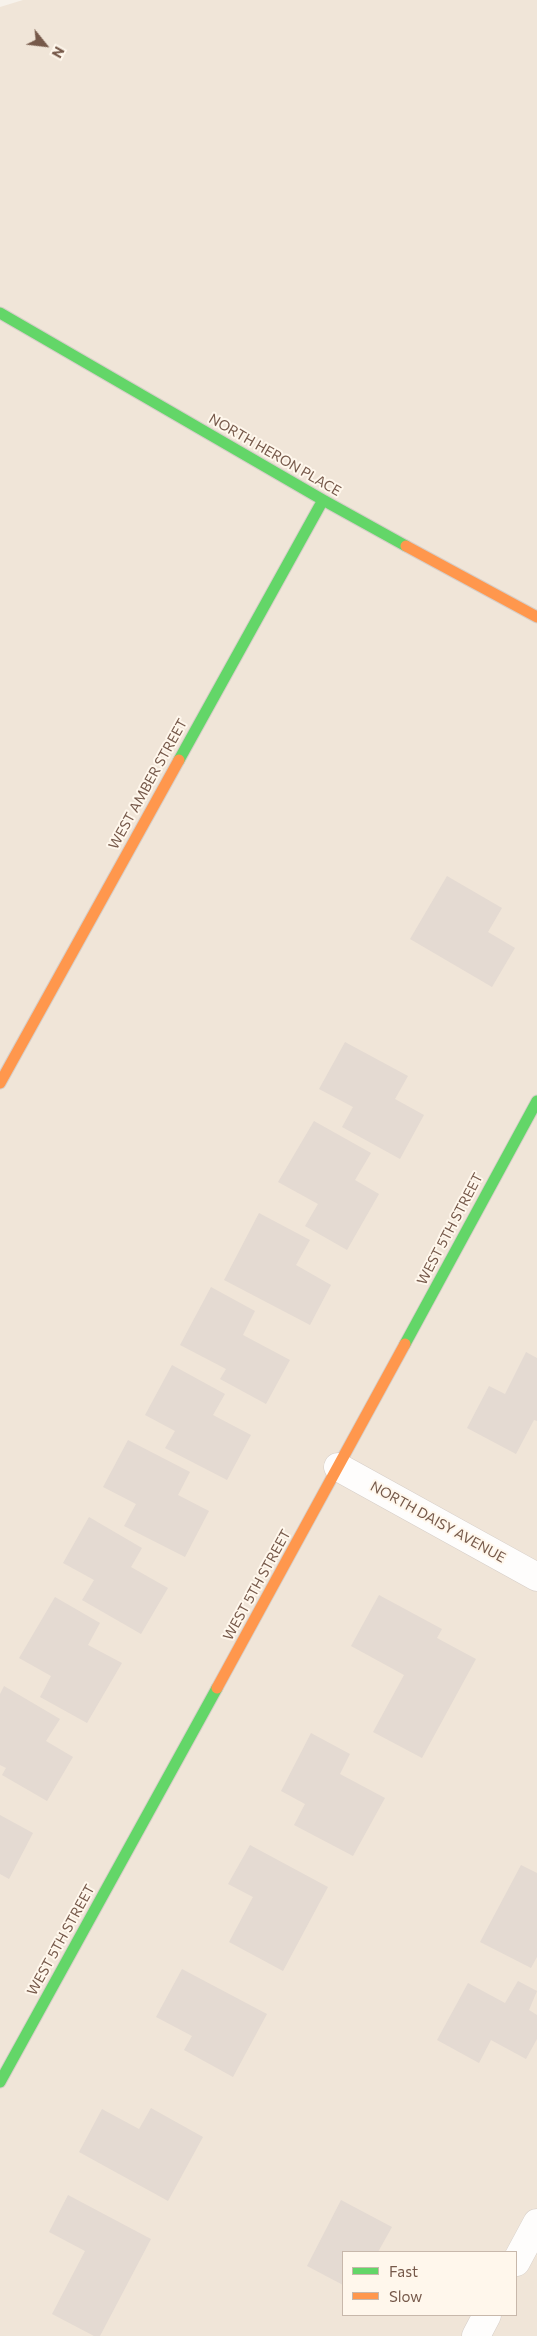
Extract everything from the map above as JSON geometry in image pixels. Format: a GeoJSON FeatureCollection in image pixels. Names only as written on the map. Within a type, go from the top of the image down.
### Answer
{"type":"FeatureCollection","features":[{"type":"Feature","properties":{"kind":"street","name":"NORTH HERON PLACE"},"geometry":{"type":"LineString","coordinates":[[0,313],[323,500],[537,618]]}},
{"type":"Feature","properties":{"kind":"street","name":"WEST AMBER STREET"},"geometry":{"type":"LineString","coordinates":[[0,1082],[323,500]]}},
{"type":"Feature","properties":{"kind":"street","name":"WEST 5TH STREET"},"geometry":{"type":"LineString","coordinates":[[0,2082],[537,1101]]}},
{"type":"Feature","properties":{"kind":"street","name":"NORTH DAISY AVENUE"},"geometry":{"type":"LineString","coordinates":[[338,1467],[537,1577]]}},
{"type":"Feature","properties":{"kind":"street"},"geometry":{"type":"LineString","coordinates":[[517,2260],[537,2223]]}},
{"type":"Feature","properties":{"kind":"street"},"geometry":{"type":"LineString","coordinates":[[476,2336],[486,2316]]}},
{"type":"Feature","properties":{"kind":"shaded area"},"geometry":{"type":"Polygon","coordinates":[[[23,0],[537,0],[537,2336],[0,2336],[0,7],[23,0]]]}},
{"type":"Feature","properties":{"kind":"building"},"geometry":{"type":"Polygon","coordinates":[[[447,876],[502,908],[488,932],[515,948],[492,987],[410,939],[447,876]]]}},
{"type":"Feature","properties":{"kind":"building"},"geometry":{"type":"Polygon","coordinates":[[[345,1042],[408,1076],[395,1099],[424,1115],[400,1159],[342,1127],[353,1107],[319,1089],[345,1042]]]}},
{"type":"Feature","properties":{"kind":"building"},"geometry":{"type":"Polygon","coordinates":[[[314,1121],[371,1153],[355,1180],[379,1194],[347,1250],[305,1226],[318,1204],[278,1182],[314,1121]]]}},
{"type":"Feature","properties":{"kind":"building"},"geometry":{"type":"Polygon","coordinates":[[[259,1213],[310,1240],[296,1265],[331,1285],[310,1325],[224,1280],[259,1213]]]}},
{"type":"Feature","properties":{"kind":"building"},"geometry":{"type":"Polygon","coordinates":[[[211,1287],[255,1311],[243,1335],[290,1360],[266,1404],[220,1379],[226,1369],[180,1345],[211,1287]]]}},
{"type":"Feature","properties":{"kind":"building"},"geometry":{"type":"Polygon","coordinates":[[[526,1352],[537,1358],[537,1421],[534,1420],[516,1454],[467,1428],[489,1386],[505,1394],[526,1352]]]}},
{"type":"Feature","properties":{"kind":"building"},"geometry":{"type":"Polygon","coordinates":[[[172,1365],[225,1394],[213,1415],[251,1435],[227,1480],[165,1448],[175,1431],[145,1415],[172,1365]]]}},
{"type":"Feature","properties":{"kind":"building"},"geometry":{"type":"Polygon","coordinates":[[[128,1440],[190,1472],[178,1495],[209,1511],[185,1557],[124,1526],[136,1504],[103,1487],[128,1440]]]}},
{"type":"Feature","properties":{"kind":"building"},"geometry":{"type":"Polygon","coordinates":[[[89,1517],[142,1548],[131,1567],[168,1588],[141,1634],[82,1600],[94,1580],[63,1563],[89,1517]]]}},
{"type":"Feature","properties":{"kind":"building"},"geometry":{"type":"Polygon","coordinates":[[[379,1595],[442,1629],[437,1638],[476,1659],[422,1758],[373,1732],[404,1675],[351,1646],[379,1595]]]}},
{"type":"Feature","properties":{"kind":"building"},"geometry":{"type":"Polygon","coordinates":[[[55,1597],[100,1623],[88,1645],[122,1663],[87,1723],[40,1697],[51,1676],[19,1658],[55,1597]]]}},
{"type":"Feature","properties":{"kind":"building"},"geometry":{"type":"Polygon","coordinates":[[[4,1686],[60,1719],[46,1741],[73,1757],[47,1801],[2,1775],[6,1768],[0,1765],[0,1694],[4,1686]]]}},
{"type":"Feature","properties":{"kind":"building"},"geometry":{"type":"Polygon","coordinates":[[[311,1733],[350,1754],[340,1774],[385,1798],[353,1856],[294,1825],[305,1804],[281,1791],[311,1733]]]}},
{"type":"Feature","properties":{"kind":"building"},"geometry":{"type":"Polygon","coordinates":[[[0,1815],[33,1833],[9,1879],[0,1874],[0,1815]]]}},
{"type":"Feature","properties":{"kind":"building"},"geometry":{"type":"Polygon","coordinates":[[[250,1845],[328,1887],[283,1971],[229,1942],[253,1897],[228,1884],[250,1845]]]}},
{"type":"Feature","properties":{"kind":"building"},"geometry":{"type":"Polygon","coordinates":[[[521,1865],[537,1873],[537,1957],[531,1968],[480,1942],[521,1865]]]}},
{"type":"Feature","properties":{"kind":"building"},"geometry":{"type":"Polygon","coordinates":[[[182,1969],[267,2014],[233,2077],[184,2050],[192,2036],[156,2017],[182,1969]]]}},
{"type":"Feature","properties":{"kind":"building"},"geometry":{"type":"Polygon","coordinates":[[[518,1981],[537,1991],[529,2010],[537,2015],[537,2039],[526,2059],[491,2040],[479,2063],[437,2040],[468,1983],[505,2003],[518,1981]]]}},
{"type":"Feature","properties":{"kind":"building"},"geometry":{"type":"Polygon","coordinates":[[[151,2108],[203,2137],[168,2201],[79,2152],[102,2109],[139,2129],[151,2108]]]}},
{"type":"Feature","properties":{"kind":"building"},"geometry":{"type":"Polygon","coordinates":[[[68,2195],[151,2239],[100,2336],[94,2336],[52,2314],[85,2251],[49,2232],[68,2195]]]}},
{"type":"Feature","properties":{"kind":"building"},"geometry":{"type":"Polygon","coordinates":[[[341,2200],[392,2227],[379,2251],[342,2251],[342,2284],[307,2266],[341,2200]]]}},
{"type":"Feature","properties":{"kind":"traffic: fast"},"geometry":{"type":"LineString","coordinates":[[0,313],[406,546]]}},
{"type":"Feature","properties":{"kind":"traffic: fast"},"geometry":{"type":"LineString","coordinates":[[179,760],[323,500]]}},
{"type":"Feature","properties":{"kind":"traffic: fast"},"geometry":{"type":"LineString","coordinates":[[405,1344],[537,1101]]}},
{"type":"Feature","properties":{"kind":"traffic: fast"},"geometry":{"type":"LineString","coordinates":[[0,2082],[217,1688]]}},
{"type":"Feature","properties":{"kind":"traffic: slow"},"geometry":{"type":"LineString","coordinates":[[406,546],[537,617]]}},
{"type":"Feature","properties":{"kind":"traffic: slow"},"geometry":{"type":"LineString","coordinates":[[0,1083],[179,760]]}},
{"type":"Feature","properties":{"kind":"traffic: slow"},"geometry":{"type":"LineString","coordinates":[[217,1688],[405,1344]]}}]}
